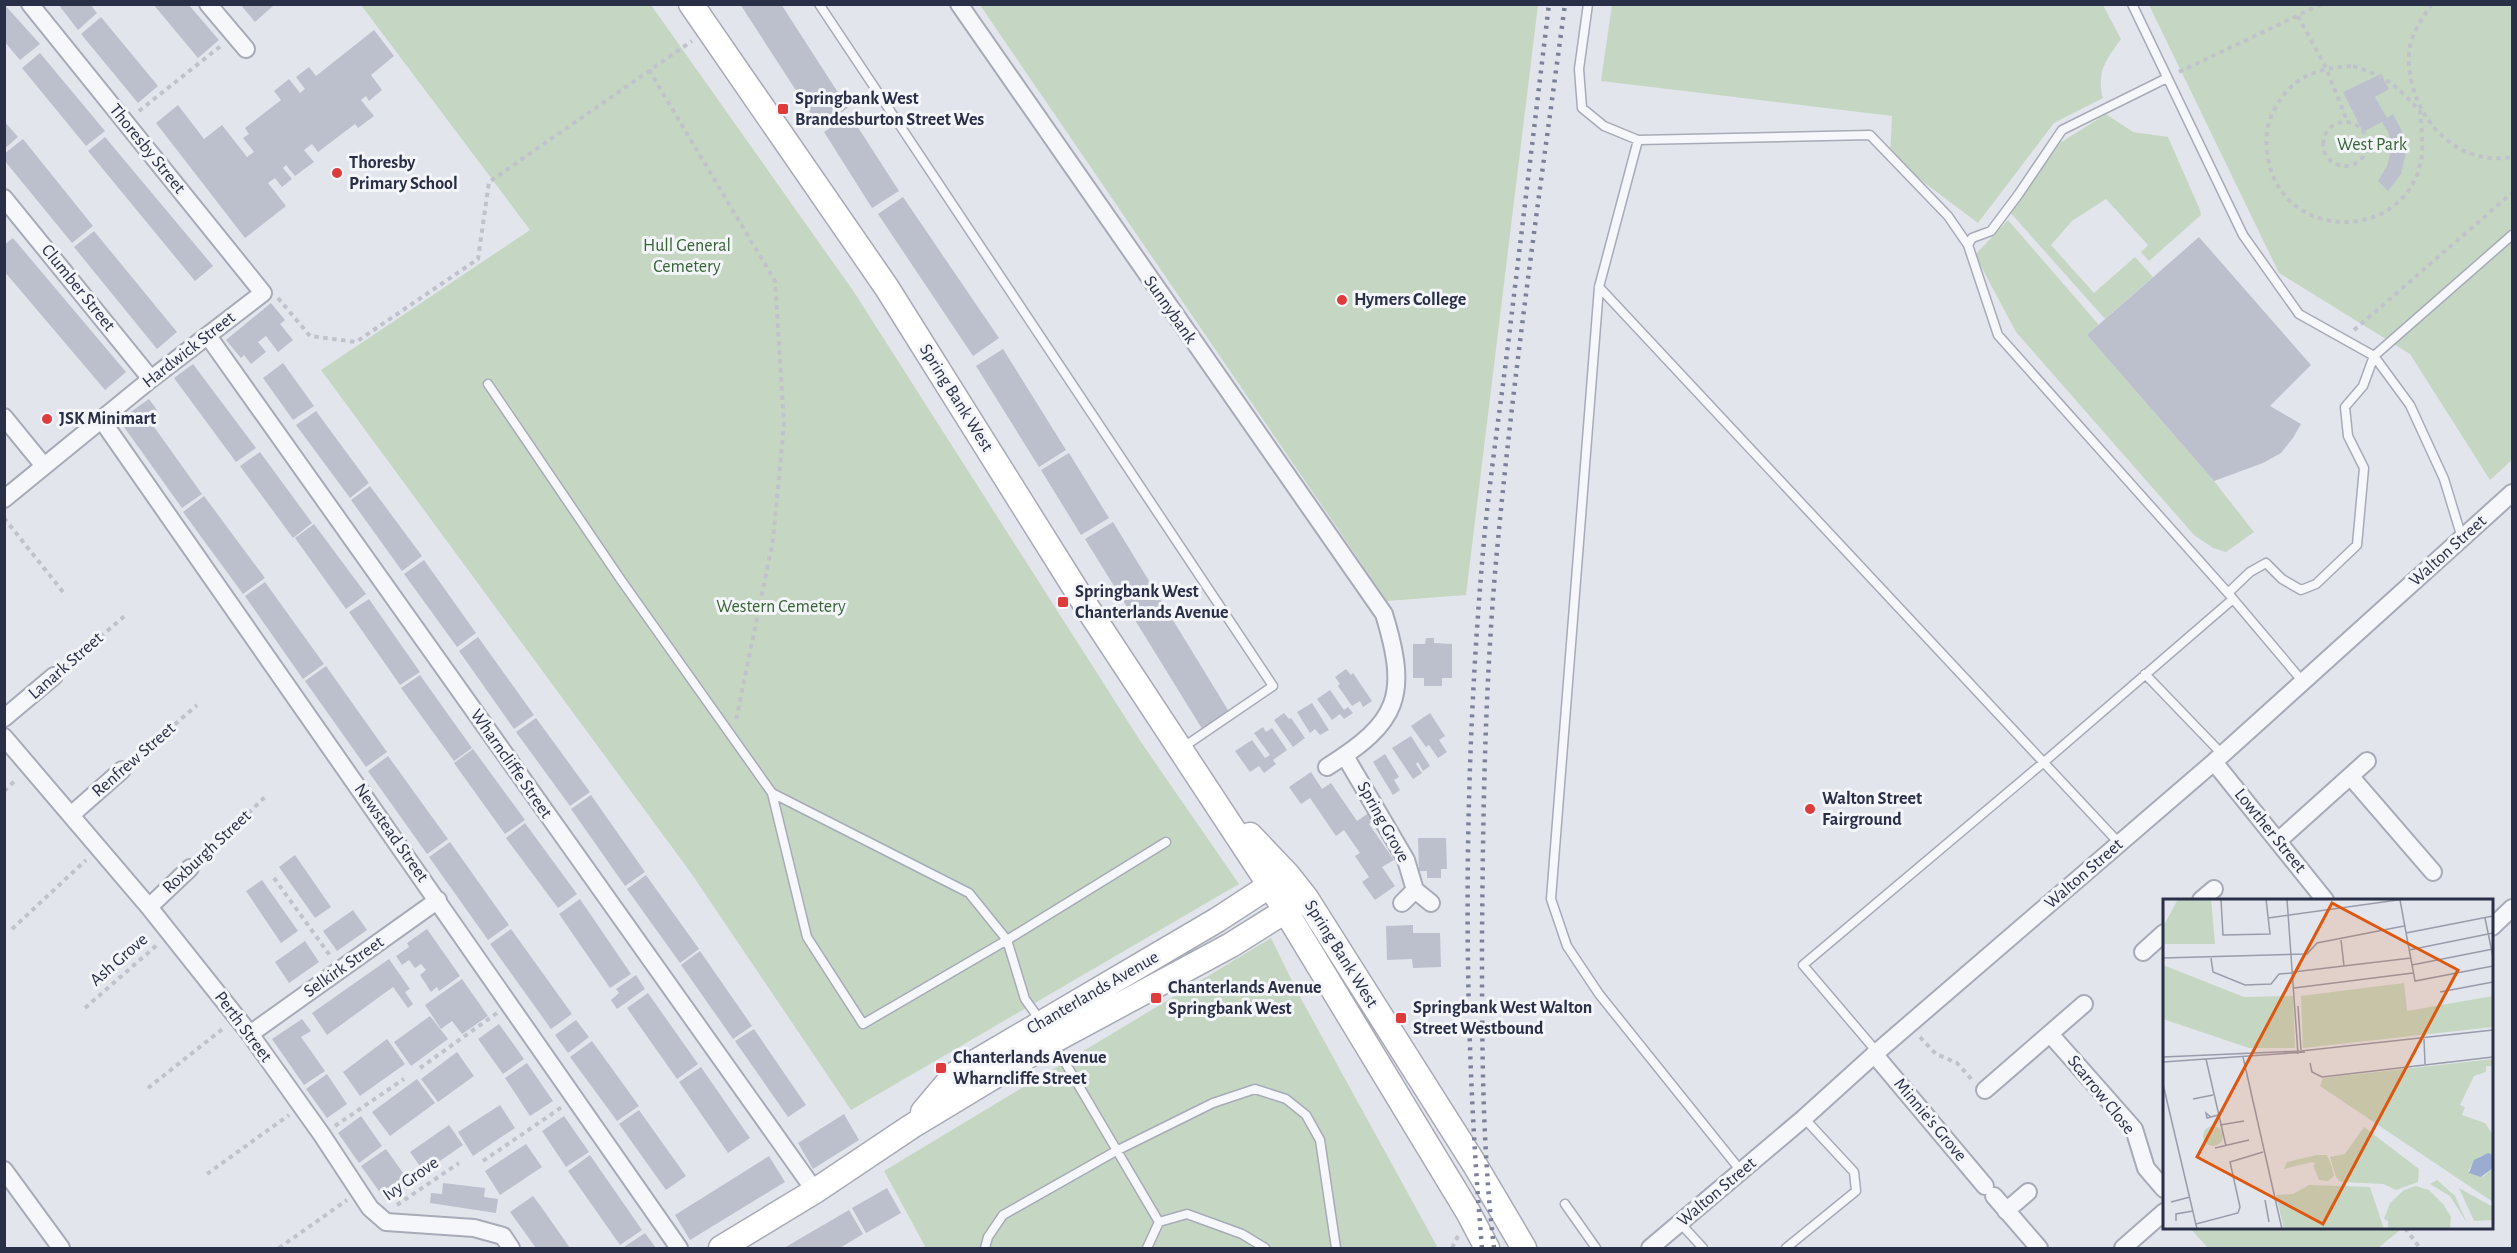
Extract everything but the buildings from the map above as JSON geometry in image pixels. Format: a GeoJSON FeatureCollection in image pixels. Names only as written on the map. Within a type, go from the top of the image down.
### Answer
{"type":"FeatureCollection","features":[{"type":"Feature","properties":{"kind":"street","name":"Thoresby Street"},"geometry":{"type":"LineString","coordinates":[[30,4],[263,293]]}},
{"type":"Feature","properties":{"kind":"street"},"geometry":{"type":"LineString","coordinates":[[208,4],[246,49]]}},
{"type":"Feature","properties":{"kind":"street","name":"Spring Bank West"},"geometry":{"type":"LineString","coordinates":[[691,4],[887,288],[1090,612],[1212,797],[1279,880],[1306,898],[1524,1248]]}},
{"type":"Feature","properties":{"kind":"street","name":"Sunnybank"},"geometry":{"type":"LineString","coordinates":[[959,4],[1384,614],[1392,642],[1397,679],[1390,713],[1374,734],[1345,756]]}},
{"type":"Feature","properties":{"kind":"street","name":"Clumber Street"},"geometry":{"type":"LineString","coordinates":[[4,198],[151,379]]}},
{"type":"Feature","properties":{"kind":"street","name":"Hardwick Street"},"geometry":{"type":"LineString","coordinates":[[4,499],[151,379],[263,293]]}},
{"type":"Feature","properties":{"kind":"street","name":"Wharncliffe Street"},"geometry":{"type":"LineString","coordinates":[[208,336],[815,1191]]}},
{"type":"Feature","properties":{"kind":"street"},"geometry":{"type":"LineString","coordinates":[[4,417],[45,466]]}},
{"type":"Feature","properties":{"kind":"street","name":"Newstead Street"},"geometry":{"type":"LineString","coordinates":[[101,419],[679,1248]]}},
{"type":"Feature","properties":{"kind":"street","name":"Walton Street"},"geometry":{"type":"LineString","coordinates":[[1650,1248],[1804,1118],[1908,1025],[2304,683],[2512,493]]}},
{"type":"Feature","properties":{"kind":"street","name":"Lanark Street"},"geometry":{"type":"LineString","coordinates":[[4,718],[54,676]]}},
{"type":"Feature","properties":{"kind":"street","name":"Perth Street"},"geometry":{"type":"LineString","coordinates":[[4,737],[149,907],[237,1018],[379,1218]]}},
{"type":"Feature","properties":{"kind":"street"},"geometry":{"type":"LineString","coordinates":[[1327,767],[1345,756]]}},
{"type":"Feature","properties":{"kind":"street","name":"Spring Grove"},"geometry":{"type":"LineString","coordinates":[[1345,756],[1406,860],[1415,890]]}},
{"type":"Feature","properties":{"kind":"street","name":"Lowther Street"},"geometry":{"type":"LineString","coordinates":[[2218,758],[2278,841],[2324,899]]}},
{"type":"Feature","properties":{"kind":"street"},"geometry":{"type":"LineString","coordinates":[[2278,841],[2367,761]]}},
{"type":"Feature","properties":{"kind":"street","name":"Renfrew Street"},"geometry":{"type":"LineString","coordinates":[[71,815],[122,770]]}},
{"type":"Feature","properties":{"kind":"street"},"geometry":{"type":"LineString","coordinates":[[2350,777],[2433,872]]}},
{"type":"Feature","properties":{"kind":"street","name":"Roxburgh Street"},"geometry":{"type":"LineString","coordinates":[[149,907],[190,868]]}},
{"type":"Feature","properties":{"kind":"street","name":"Spring Bank West"},"geometry":{"type":"LineString","coordinates":[[1279,880],[1284,910],[1468,1212],[1487,1248]]}},
{"type":"Feature","properties":{"kind":"street","name":"Chanterlands Avenue"},"geometry":{"type":"LineString","coordinates":[[1047,1032],[1279,880]]}},
{"type":"Feature","properties":{"kind":"street"},"geometry":{"type":"LineString","coordinates":[[2202,899],[2214,889]]}},
{"type":"Feature","properties":{"kind":"street"},"geometry":{"type":"LineString","coordinates":[[1402,903],[1415,890],[1431,903]]}},
{"type":"Feature","properties":{"kind":"street","name":"Chanterlands Avenue"},"geometry":{"type":"LineString","coordinates":[[722,1248],[815,1191],[912,1126],[955,1074],[1232,945],[1306,898]]}},
{"type":"Feature","properties":{"kind":"street","name":"Selkirk Street"},"geometry":{"type":"LineString","coordinates":[[249,1034],[438,900]]}},
{"type":"Feature","properties":{"kind":"street"},"geometry":{"type":"LineString","coordinates":[[2493,926],[2512,908]]}},
{"type":"Feature","properties":{"kind":"street"},"geometry":{"type":"LineString","coordinates":[[2143,952],[2163,934]]}},
{"type":"Feature","properties":{"kind":"street"},"geometry":{"type":"LineString","coordinates":[[1985,1090],[2084,1004]]}},
{"type":"Feature","properties":{"kind":"street","name":"Scarrow Close"},"geometry":{"type":"LineString","coordinates":[[2050,1034],[2134,1129],[2146,1168],[2163,1189]]}},
{"type":"Feature","properties":{"kind":"street","name":"Minnie's Grove"},"geometry":{"type":"LineString","coordinates":[[1876,1053],[2039,1248]]}},
{"type":"Feature","properties":{"kind":"street"},"geometry":{"type":"LineString","coordinates":[[4,1170],[61,1248]]}},
{"type":"Feature","properties":{"kind":"street"},"geometry":{"type":"LineString","coordinates":[[2006,1211],[2028,1192]]}},
{"type":"Feature","properties":{"kind":"street"},"geometry":{"type":"LineString","coordinates":[[2122,1248],[2163,1213]]}},
{"type":"Feature","properties":{"kind":"street"},"geometry":{"type":"LineString","coordinates":[[379,1218],[386,1222],[474,1228],[502,1236],[511,1248]]}},
{"type":"Feature","properties":{"kind":"lane"},"geometry":{"type":"LineString","coordinates":[[819,4],[1273,687],[1181,749]]}},
{"type":"Feature","properties":{"kind":"lane"},"geometry":{"type":"LineString","coordinates":[[1588,4],[1579,69],[1582,108],[1604,126],[1638,140],[1870,135],[1948,216],[1968,245],[1998,335],[2231,596],[2304,683]]}},
{"type":"Feature","properties":{"kind":"lane"},"geometry":{"type":"LineString","coordinates":[[2132,4],[2249,244],[2299,314],[2374,356],[2410,405],[2444,479],[2462,538]]}},
{"type":"Feature","properties":{"kind":"lane"},"geometry":{"type":"LineString","coordinates":[[1968,245],[1972,238],[1990,231],[2018,195],[2062,130],[2167,78]]}},
{"type":"Feature","properties":{"kind":"lane"},"geometry":{"type":"LineString","coordinates":[[1638,140],[1599,287],[1551,899],[1567,946],[1599,994],[1741,1171]]}},
{"type":"Feature","properties":{"kind":"lane"},"geometry":{"type":"LineString","coordinates":[[1876,1053],[1803,965],[2145,674],[2231,596],[2250,572],[2266,563],[2282,579],[2301,590],[2316,584],[2356,545],[2364,468],[2348,436],[2345,407],[2363,386],[2374,356],[2512,235]]}},
{"type":"Feature","properties":{"kind":"lane"},"geometry":{"type":"LineString","coordinates":[[1599,287],[2119,843]]}},
{"type":"Feature","properties":{"kind":"lane"},"geometry":{"type":"LineString","coordinates":[[488,384],[732,739],[772,793],[807,937],[863,1024],[1007,940],[1166,842]]}},
{"type":"Feature","properties":{"kind":"lane"},"geometry":{"type":"LineString","coordinates":[[2145,674],[2218,758]]}},
{"type":"Feature","properties":{"kind":"lane"},"geometry":{"type":"LineString","coordinates":[[772,793],[969,893],[1007,940],[1025,999],[1047,1032],[1159,1222]]}},
{"type":"Feature","properties":{"kind":"lane"},"geometry":{"type":"LineString","coordinates":[[985,1248],[988,1237],[1003,1215],[1116,1151],[1213,1103],[1255,1089],[1286,1099],[1306,1115],[1320,1140],[1336,1248]]}},
{"type":"Feature","properties":{"kind":"lane"},"geometry":{"type":"LineString","coordinates":[[1786,1248],[1856,1191],[1854,1172],[1804,1118]]}},
{"type":"Feature","properties":{"kind":"lane"},"geometry":{"type":"LineString","coordinates":[[1564,1204],[1596,1248]]}},
{"type":"Feature","properties":{"kind":"lane"},"geometry":{"type":"LineString","coordinates":[[1147,1248],[1159,1222],[1187,1214],[1242,1234],[1265,1248]]}},
{"type":"Feature","properties":{"kind":"lane"},"geometry":{"type":"LineString","coordinates":[[1680,1223],[1703,1248]]}},
{"type":"Feature","properties":{"kind":"path"},"geometry":{"type":"LineString","coordinates":[[2167,78],[2322,4]]}},
{"type":"Feature","properties":{"kind":"path"},"geometry":{"type":"LineString","coordinates":[[2432,4],[2418,23],[2409,52],[2410,82],[2420,111],[2421,162],[2412,185],[2396,204],[2375,217],[2351,223],[2326,221],[2303,212],[2284,196],[2271,175],[2265,148],[2268,121],[2281,97],[2301,79],[2326,68],[2353,66],[2379,74],[2401,90],[2420,111],[2436,131],[2456,147],[2480,156],[2512,157]]}},
{"type":"Feature","properties":{"kind":"path"},"geometry":{"type":"LineString","coordinates":[[2298,16],[2326,68],[2348,123],[2361,129],[2367,142],[2359,161],[2339,166],[2327,158],[2323,143],[2324,136],[2334,125],[2348,123]]}},
{"type":"Feature","properties":{"kind":"path"},"geometry":{"type":"LineString","coordinates":[[263,293],[277,297],[310,336],[356,342],[478,259],[489,182],[708,29]]}},
{"type":"Feature","properties":{"kind":"path"},"geometry":{"type":"LineString","coordinates":[[125,123],[234,35]]}},
{"type":"Feature","properties":{"kind":"path"},"geometry":{"type":"LineString","coordinates":[[649,70],[775,280],[784,424],[773,540],[732,739]]}},
{"type":"Feature","properties":{"kind":"path"},"geometry":{"type":"LineString","coordinates":[[2344,339],[2512,193]]}},
{"type":"Feature","properties":{"kind":"path"},"geometry":{"type":"LineString","coordinates":[[4,518],[63,592]]}},
{"type":"Feature","properties":{"kind":"path","name":"Lanark Street"},"geometry":{"type":"LineString","coordinates":[[54,676],[127,614]]}},
{"type":"Feature","properties":{"kind":"path","name":"Renfrew Street"},"geometry":{"type":"LineString","coordinates":[[122,770],[197,705]]}},
{"type":"Feature","properties":{"kind":"path","name":"Roxburgh Street"},"geometry":{"type":"LineString","coordinates":[[190,868],[266,797]]}},
{"type":"Feature","properties":{"kind":"path"},"geometry":{"type":"LineString","coordinates":[[12,929],[99,848]]}},
{"type":"Feature","properties":{"kind":"path"},"geometry":{"type":"LineString","coordinates":[[274,878],[340,970]]}},
{"type":"Feature","properties":{"kind":"path","name":"Ash Grove"},"geometry":{"type":"LineString","coordinates":[[85,1008],[170,934]]}},
{"type":"Feature","properties":{"kind":"path"},"geometry":{"type":"LineString","coordinates":[[420,1068],[510,1004]]}},
{"type":"Feature","properties":{"kind":"path"},"geometry":{"type":"LineString","coordinates":[[148,1088],[237,1018]]}},
{"type":"Feature","properties":{"kind":"path"},"geometry":{"type":"LineString","coordinates":[[1908,1025],[1936,1054],[1957,1063],[1982,1091],[1985,1090]]}},
{"type":"Feature","properties":{"kind":"path"},"geometry":{"type":"LineString","coordinates":[[322,1135],[404,1079]]}},
{"type":"Feature","properties":{"kind":"path"},"geometry":{"type":"LineString","coordinates":[[483,1161],[575,1098]]}},
{"type":"Feature","properties":{"kind":"path"},"geometry":{"type":"LineString","coordinates":[[207,1174],[301,1106]]}},
{"type":"Feature","properties":{"kind":"path","name":"Ivy Grove"},"geometry":{"type":"LineString","coordinates":[[379,1218],[459,1163]]}},
{"type":"Feature","properties":{"kind":"path"},"geometry":{"type":"LineString","coordinates":[[279,1248],[359,1192]]}},
{"type":"Feature","properties":{"kind":"path"},"geometry":{"type":"LineString","coordinates":[[2406,1229],[2420,1248]]}},
{"type":"Feature","properties":{"kind":"green space","name":"Western Cemetery"},"geometry":{"type":"Polygon","coordinates":[[[361,5],[651,5],[854,292],[1141,742],[1239,884],[851,1110],[691,873],[321,370],[530,230],[361,5]]]}},
{"type":"Feature","properties":{"kind":"green space","name":"Hymers College"},"geometry":{"type":"Polygon","coordinates":[[[980,5],[1538,5],[1466,595],[1387,601],[980,5]]]}},
{"type":"Feature","properties":{"kind":"green space"},"geometry":{"type":"Polygon","coordinates":[[[1612,5],[2103,5],[2121,39],[2107,60],[2102,73],[2103,98],[2054,123],[1978,223],[1890,157],[1892,116],[1601,81],[1612,5]]]}},
{"type":"Feature","properties":{"kind":"green space","name":"West Park"},"geometry":{"type":"Polygon","coordinates":[[[2149,5],[2512,5],[2512,460],[2490,480],[2410,354],[2279,273],[2149,5]]]}},
{"type":"Feature","properties":{"kind":"green space"},"geometry":{"type":"Polygon","coordinates":[[[2106,114],[2133,132],[2168,137],[2201,215],[2149,261],[2141,252],[2148,245],[2106,199],[2072,221],[2051,245],[2094,293],[2135,257],[2153,277],[2105,319],[2009,211],[2060,143],[2106,114]]]}},
{"type":"Feature","properties":{"kind":"green space"},"geometry":{"type":"Polygon","coordinates":[[[2008,220],[2099,325],[2087,335],[2214,481],[2254,532],[2226,552],[2213,548],[2194,535],[2016,332],[1975,255],[2008,220]]]}},
{"type":"Feature","properties":{"kind":"green space"},"geometry":{"type":"Polygon","coordinates":[[[1271,938],[1299,995],[1438,1248],[926,1248],[884,1171],[1271,938]]]}},
{"type":"Feature","properties":{"kind":"green space"},"geometry":{"type":"Polygon","coordinates":[[[2191,1229],[2398,1229],[2399,1231],[2378,1248],[2208,1248],[2191,1229]]]}},
{"type":"Feature","properties":{"kind":"railway"},"geometry":{"type":"LineString","coordinates":[[1482,1248],[1475,1160],[1468,983],[1472,717],[1486,517],[1549,4]]}},
{"type":"Feature","properties":{"kind":"railway"},"geometry":{"type":"LineString","coordinates":[[1494,1248],[1485,1134],[1482,1018],[1487,690],[1498,540],[1512,406],[1565,4]]}},
{"type":"Feature","properties":{"kind":"place","name":"Springbank West Brandesburton Street Wes"},"geometry":{"type":"Point","coordinates":[783,109]}},
{"type":"Feature","properties":{"kind":"place","name":"Thoresby Primary School"},"geometry":{"type":"Point","coordinates":[337,173]}},
{"type":"Feature","properties":{"kind":"place","name":"Hymers College"},"geometry":{"type":"Point","coordinates":[1342,300]}},
{"type":"Feature","properties":{"kind":"place","name":"JSK Minimart"},"geometry":{"type":"Point","coordinates":[47,419]}},
{"type":"Feature","properties":{"kind":"place","name":"Springbank West Chanterlands Avenue"},"geometry":{"type":"Point","coordinates":[1063,602]}},
{"type":"Feature","properties":{"kind":"place","name":"Walton Street Fairground"},"geometry":{"type":"Point","coordinates":[1810,809]}},
{"type":"Feature","properties":{"kind":"place","name":"Chanterlands Avenue Springbank West"},"geometry":{"type":"Point","coordinates":[1156,998]}},
{"type":"Feature","properties":{"kind":"place","name":"Springbank West Walton Street Westbound"},"geometry":{"type":"Point","coordinates":[1401,1018]}},
{"type":"Feature","properties":{"kind":"place","name":"Chanterlands Avenue Wharncliffe Street"},"geometry":{"type":"Point","coordinates":[941,1068]}},
{"type":"Feature","properties":{"kind":"park label","name":"Hull General Cemetery"},"geometry":{"type":"Point","coordinates":[687,256]}}]}
